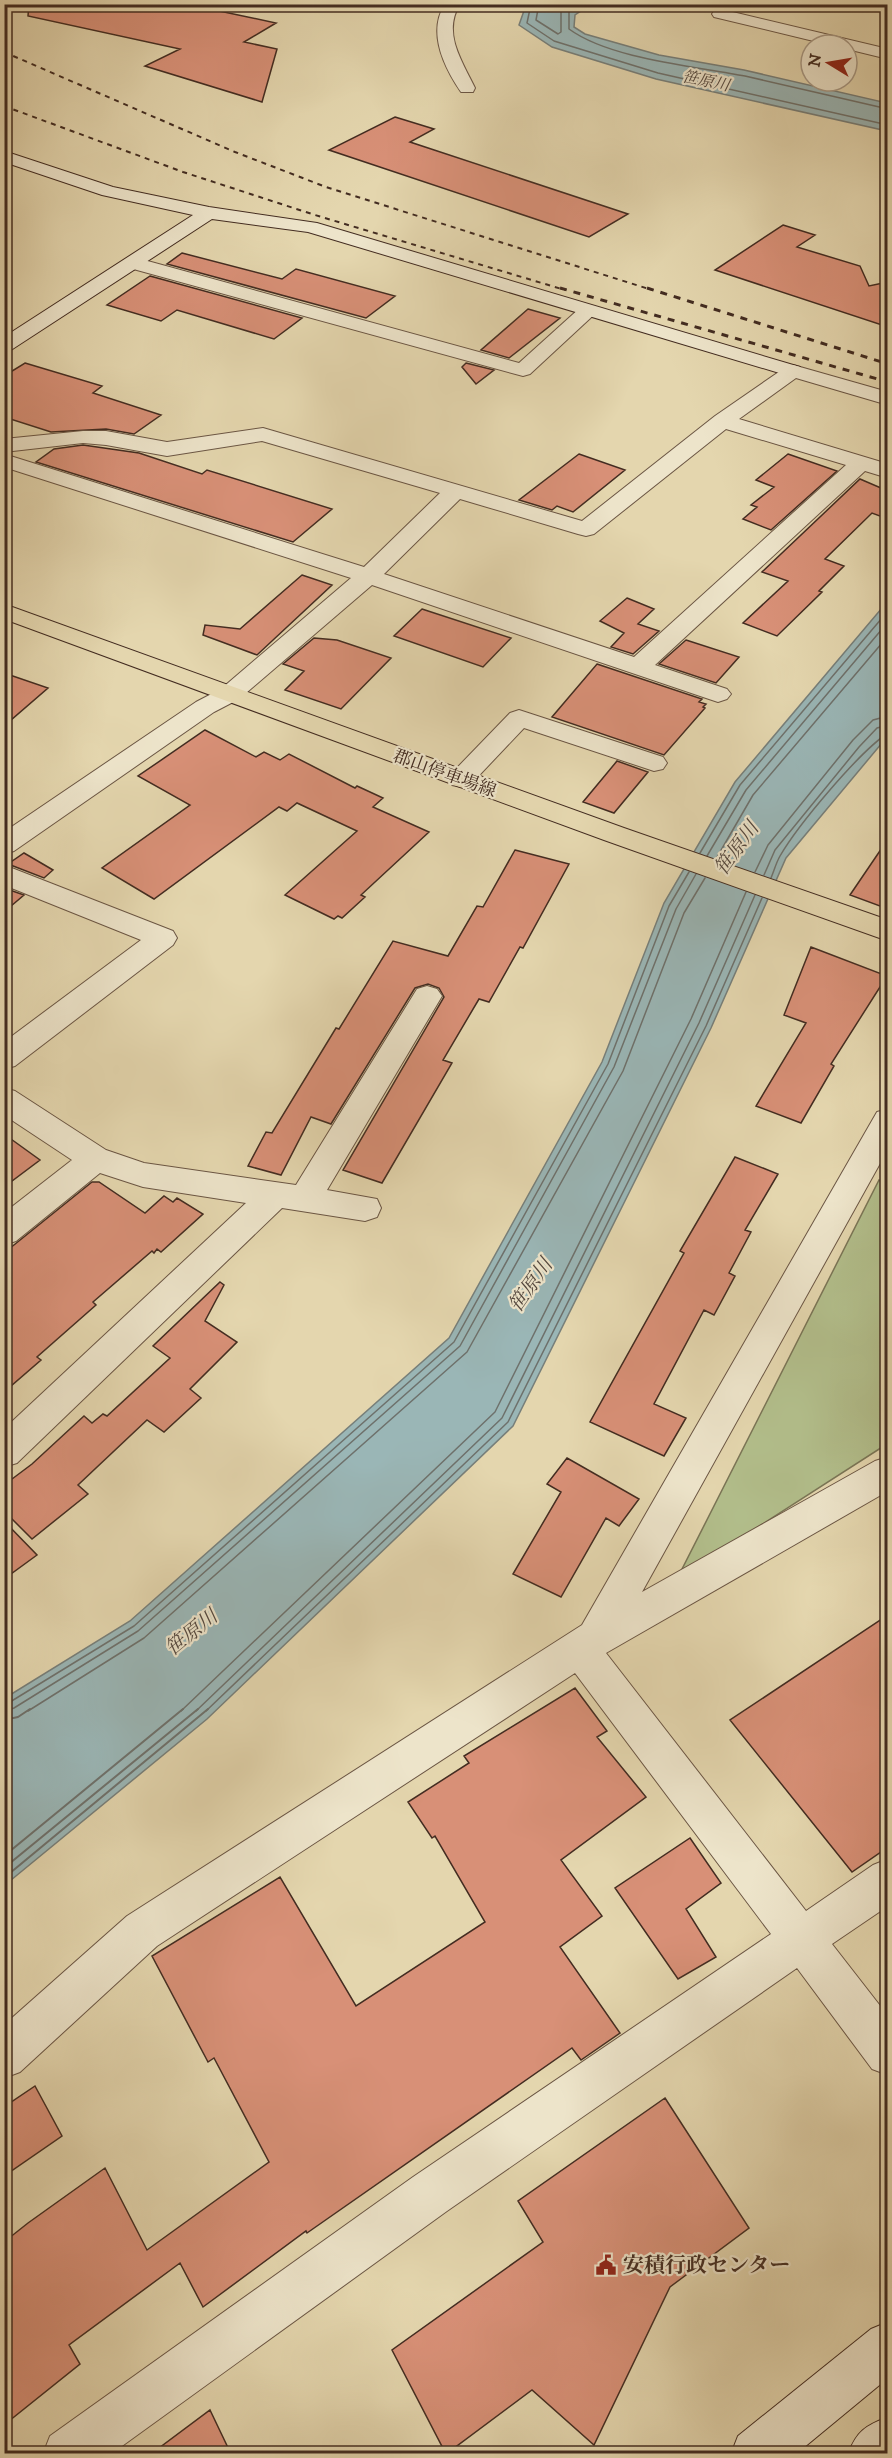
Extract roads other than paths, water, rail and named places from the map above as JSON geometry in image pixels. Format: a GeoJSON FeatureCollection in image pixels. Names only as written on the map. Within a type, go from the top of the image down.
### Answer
{"type":"FeatureCollection","features":[{"type":"Feature","properties":{"kind":"main road","name":"郡山停車場線"},"geometry":{"type":"LineString","coordinates":[[4,611],[461,779],[608,841]]}},
{"type":"Feature","properties":{"kind":"main road","name":"郡山停車場線"},"geometry":{"type":"LineString","coordinates":[[4,635],[205,706],[608,841],[813,916],[888,953]]}},
{"type":"Feature","properties":{"kind":"main road","name":"郡山停車場線"},"geometry":{"type":"LineString","coordinates":[[813,916],[888,931]]}},
{"type":"Feature","properties":{"kind":"street"},"geometry":{"type":"LineString","coordinates":[[453,4],[449,9],[443,34],[466,87]]}},
{"type":"Feature","properties":{"kind":"street"},"geometry":{"type":"LineString","coordinates":[[720,14],[888,54]]}},
{"type":"Feature","properties":{"kind":"street"},"geometry":{"type":"LineString","coordinates":[[4,156],[108,191],[209,213],[310,227],[888,399]]}},
{"type":"Feature","properties":{"kind":"street"},"geometry":{"type":"LineString","coordinates":[[4,346],[209,213]]}},
{"type":"Feature","properties":{"kind":"street"},"geometry":{"type":"LineString","coordinates":[[133,263],[523,370],[588,311]]}},
{"type":"Feature","properties":{"kind":"street"},"geometry":{"type":"LineString","coordinates":[[4,318],[33,327]]}},
{"type":"Feature","properties":{"kind":"street"},"geometry":{"type":"LineString","coordinates":[[4,446],[83,437],[167,448],[263,434],[586,529],[723,422],[794,371]]}},
{"type":"Feature","properties":{"kind":"street"},"geometry":{"type":"LineString","coordinates":[[723,422],[888,471]]}},
{"type":"Feature","properties":{"kind":"street"},"geometry":{"type":"LineString","coordinates":[[4,460],[368,576],[718,694]]}},
{"type":"Feature","properties":{"kind":"street"},"geometry":{"type":"LineString","coordinates":[[637,668],[861,463]]}},
{"type":"Feature","properties":{"kind":"street"},"geometry":{"type":"LineString","coordinates":[[4,845],[205,706],[230,694],[368,576],[455,491]]}},
{"type":"Feature","properties":{"kind":"street"},"geometry":{"type":"LineString","coordinates":[[461,779],[519,718],[654,763]]}},
{"type":"Feature","properties":{"kind":"street"},"geometry":{"type":"LineString","coordinates":[[4,874],[164,938],[4,1058]]}},
{"type":"Feature","properties":{"kind":"street"},"geometry":{"type":"LineString","coordinates":[[7,1448],[290,1197],[427,996]]}},
{"type":"Feature","properties":{"kind":"street"},"geometry":{"type":"LineString","coordinates":[[4,1099],[95,1159],[143,1175],[365,1208]]}},
{"type":"Feature","properties":{"kind":"street"},"geometry":{"type":"LineString","coordinates":[[588,1643],[876,1165],[888,1120]]}},
{"type":"Feature","properties":{"kind":"street"},"geometry":{"type":"LineString","coordinates":[[4,1232],[95,1159]]}},
{"type":"Feature","properties":{"kind":"street"},"geometry":{"type":"LineString","coordinates":[[4,2056],[142,1931],[588,1643],[888,1472]]}},
{"type":"Feature","properties":{"kind":"street"},"geometry":{"type":"LineString","coordinates":[[588,1643],[800,1941],[888,2053]]}},
{"type":"Feature","properties":{"kind":"street"},"geometry":{"type":"LineString","coordinates":[[68,2454],[430,2194],[888,1880]]}},
{"type":"Feature","properties":{"kind":"street"},"geometry":{"type":"LineString","coordinates":[[756,2454],[888,2346]]}},
{"type":"Feature","properties":{"kind":"street"},"geometry":{"type":"LineString","coordinates":[[873,2454],[888,2442]]}},
{"type":"Feature","properties":{"kind":"water","name":"笹原川"},"geometry":{"type":"Polygon","coordinates":[[[526,5],[590,5],[575,15],[574,27],[585,34],[659,55],[799,83],[799,93],[844,93],[887,103],[887,131],[656,79],[552,47],[519,25],[526,5]]]}},
{"type":"Feature","properties":{"kind":"water","name":"笹原川"},"geometry":{"type":"Polygon","coordinates":[[[887,602],[887,737],[786,858],[711,1028],[513,1426],[207,1719],[5,1885],[5,1698],[130,1621],[449,1338],[602,1062],[664,903],[735,782],[887,602]]]}},
{"type":"Feature","properties":{"kind":"railway"},"geometry":{"type":"LineString","coordinates":[[4,52],[235,152],[326,187],[652,290]]}},
{"type":"Feature","properties":{"kind":"railway"},"geometry":{"type":"LineString","coordinates":[[4,106],[183,172],[315,215],[565,290]]}},
{"type":"Feature","properties":{"kind":"railway"},"geometry":{"type":"LineString","coordinates":[[560,288],[888,382]]}},
{"type":"Feature","properties":{"kind":"railway"},"geometry":{"type":"LineString","coordinates":[[647,288],[888,364]]}},
{"type":"Feature","properties":{"kind":"place","name":"安積行政センター"},"geometry":{"type":"Point","coordinates":[606,2265]}}]}
